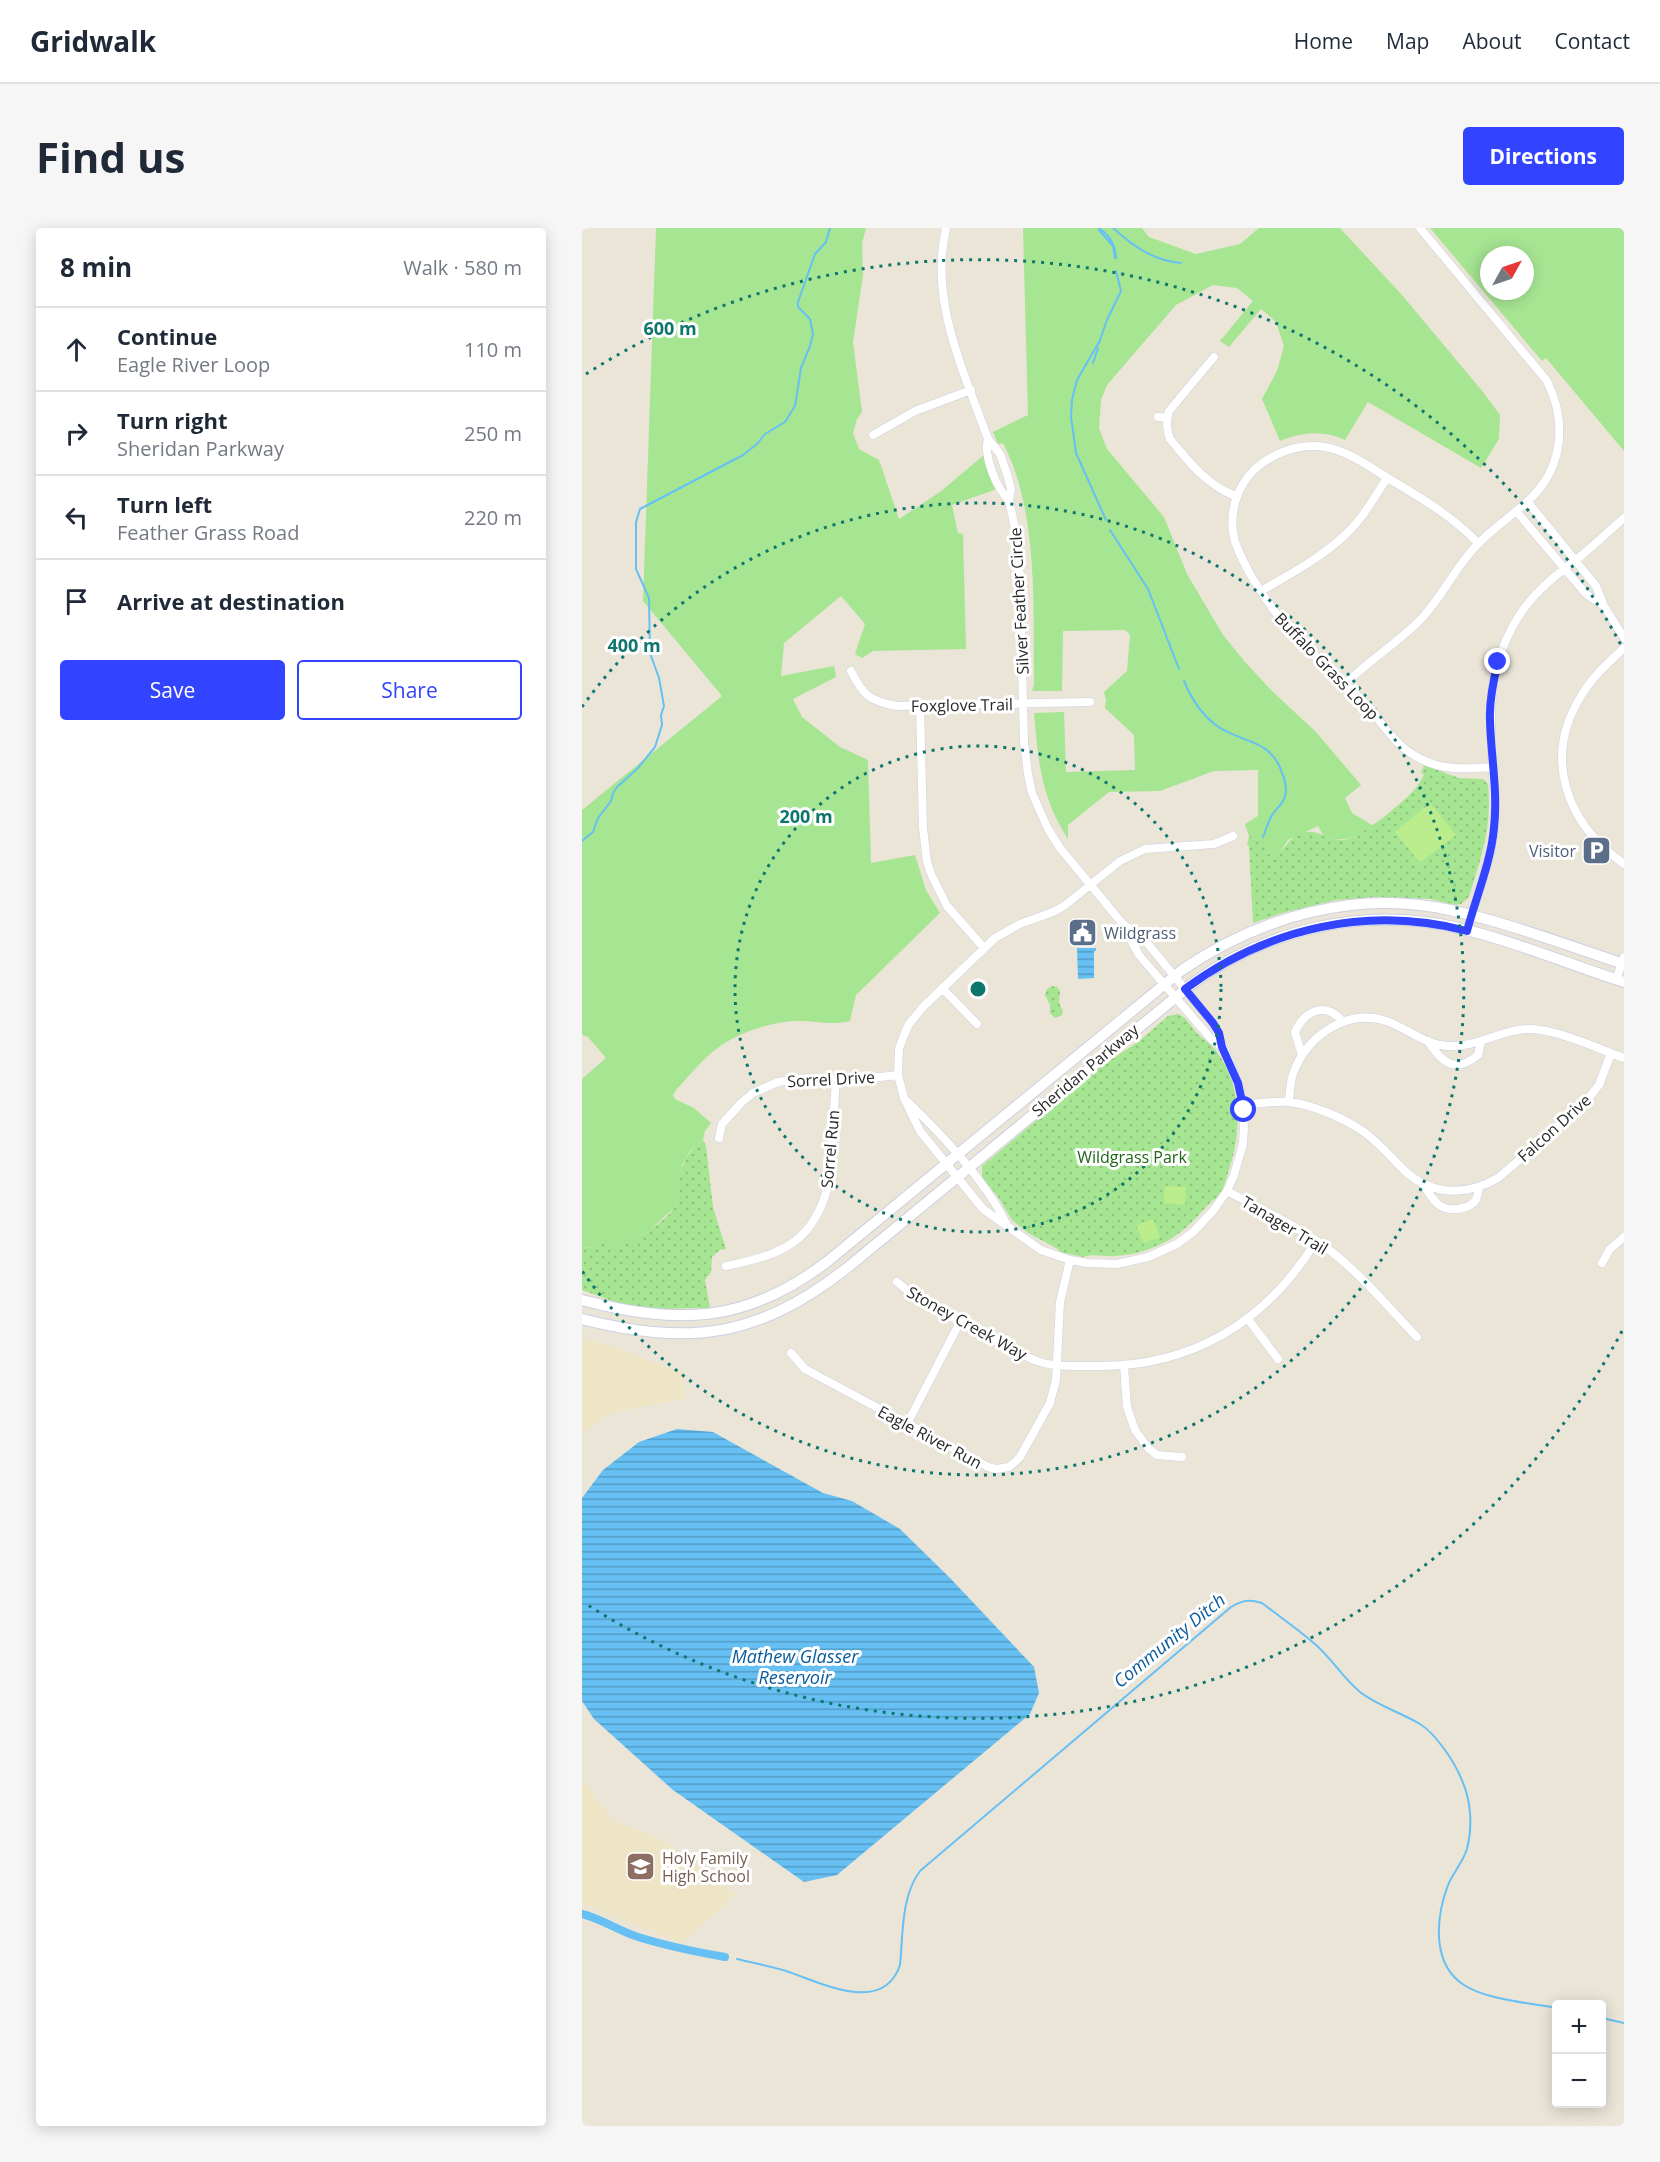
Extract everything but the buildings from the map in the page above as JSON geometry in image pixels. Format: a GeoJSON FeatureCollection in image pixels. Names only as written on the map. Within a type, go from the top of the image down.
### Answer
{"type":"FeatureCollection","features":[{"type":"Feature","properties":{"kind":"main road","name":"Sheridan Parkway"},"geometry":{"type":"LineString","coordinates":[[582,1300],[642,1314],[672,1316],[714,1313],[758,1301],[785,1290],[813,1273],[1174,976],[1216,948],[1285,919],[1357,904],[1390,903],[1435,907],[1471,915],[1623,961]]}},
{"type":"Feature","properties":{"kind":"main road","name":"Sheridan Parkway"},"geometry":{"type":"LineString","coordinates":[[582,1318],[632,1330],[675,1334],[720,1330],[764,1318],[791,1306],[817,1291],[1185,989],[1222,963],[1291,934],[1324,925],[1364,920],[1431,923],[1467,931],[1620,981]]}},
{"type":"Feature","properties":{"kind":"street","name":"Silver Feather Circle"},"geometry":{"type":"LineString","coordinates":[[946,228],[941,252],[941,291],[948,326],[988,439],[1000,454],[1011,489],[1010,500],[1019,547],[1025,755],[1036,802],[1060,848],[1090,885],[1122,923],[1148,944],[1213,1023],[1238,1083],[1242,1104],[1243,1144],[1227,1191],[1204,1222],[1177,1244],[1161,1252],[1117,1264],[1070,1260],[1041,1250],[983,1209],[920,1131],[904,1098],[898,1075],[899,1049],[906,1029],[916,1014],[984,948],[1006,931],[1064,906],[1090,885],[1120,861],[1145,849],[1214,844],[1233,836]]}},
{"type":"Feature","properties":{"kind":"street"},"geometry":{"type":"LineString","coordinates":[[1345,684],[1361,667],[1420,620],[1478,543],[1516,511],[1542,485],[1549,474],[1559,446],[1560,420],[1553,393],[1539,370],[1420,228]]}},
{"type":"Feature","properties":{"kind":"street"},"geometry":{"type":"LineString","coordinates":[[1215,357],[1162,418],[1170,439],[1200,475],[1222,491],[1236,497]]}},
{"type":"Feature","properties":{"kind":"street"},"geometry":{"type":"LineString","coordinates":[[873,435],[915,411],[970,390]]}},
{"type":"Feature","properties":{"kind":"street"},"geometry":{"type":"LineString","coordinates":[[988,439],[986,446],[989,462],[999,489],[1010,500]]}},
{"type":"Feature","properties":{"kind":"street","name":"Buffalo Grass Loop"},"geometry":{"type":"LineString","coordinates":[[1478,543],[1441,510],[1342,451],[1318,446],[1306,446],[1283,452],[1261,464],[1248,476],[1236,497],[1232,520],[1235,544],[1261,591],[1284,625],[1373,712],[1396,742],[1419,758],[1448,768],[1493,767]]}},
{"type":"Feature","properties":{"kind":"street"},"geometry":{"type":"LineString","coordinates":[[1261,591],[1319,556],[1339,540],[1359,519],[1387,478]]}},
{"type":"Feature","properties":{"kind":"street"},"geometry":{"type":"LineString","coordinates":[[1527,501],[1586,594],[1604,606]]}},
{"type":"Feature","properties":{"kind":"street"},"geometry":{"type":"LineString","coordinates":[[1516,511],[1569,564],[1596,586],[1604,606],[1624,638]]}},
{"type":"Feature","properties":{"kind":"street"},"geometry":{"type":"LineString","coordinates":[[1467,931],[1491,848],[1494,829],[1490,710],[1493,681],[1498,662],[1513,626],[1535,595],[1624,519]]}},
{"type":"Feature","properties":{"kind":"street"},"geometry":{"type":"LineString","coordinates":[[1624,648],[1600,670],[1575,707],[1567,727],[1563,764],[1568,794],[1580,821],[1599,845],[1624,864]]}},
{"type":"Feature","properties":{"kind":"street","name":"Foxglove Trail"},"geometry":{"type":"LineString","coordinates":[[851,671],[861,691],[872,699],[897,706],[1090,702]]}},
{"type":"Feature","properties":{"kind":"street"},"geometry":{"type":"LineString","coordinates":[[920,706],[923,828],[927,862],[935,885],[947,906],[984,948]]}},
{"type":"Feature","properties":{"kind":"street","name":"Silver Feather Circle"},"geometry":{"type":"LineString","coordinates":[[1122,923],[1139,956],[1212,1040],[1222,1047]]}},
{"type":"Feature","properties":{"kind":"street"},"geometry":{"type":"LineString","coordinates":[[1620,981],[1623,961]]}},
{"type":"Feature","properties":{"kind":"street"},"geometry":{"type":"LineString","coordinates":[[942,988],[977,1024]]}},
{"type":"Feature","properties":{"kind":"street"},"geometry":{"type":"LineString","coordinates":[[1302,1055],[1296,1032],[1305,1017],[1322,1010],[1332,1012],[1343,1022]]}},
{"type":"Feature","properties":{"kind":"street"},"geometry":{"type":"LineString","coordinates":[[1289,1102],[1293,1072],[1313,1040],[1326,1029],[1343,1022],[1372,1018],[1389,1022],[1440,1046],[1459,1046],[1481,1042],[1528,1029],[1559,1034],[1624,1058]]}},
{"type":"Feature","properties":{"kind":"street"},"geometry":{"type":"LineString","coordinates":[[1428,1041],[1441,1060],[1447,1064],[1456,1065],[1465,1063],[1478,1055],[1481,1042]]}},
{"type":"Feature","properties":{"kind":"street","name":"Falcon Drive"},"geometry":{"type":"LineString","coordinates":[[1423,1185],[1441,1191],[1465,1191],[1498,1178],[1584,1104],[1599,1085],[1611,1053]]}},
{"type":"Feature","properties":{"kind":"street","name":"Sorrel Drive"},"geometry":{"type":"LineString","coordinates":[[719,1138],[722,1124],[730,1113],[753,1093],[766,1086],[793,1079],[851,1080],[898,1075]]}},
{"type":"Feature","properties":{"kind":"street","name":"Sorrel Run"},"geometry":{"type":"LineString","coordinates":[[726,1266],[761,1259],[785,1248],[806,1231],[818,1215],[826,1197],[829,1182],[836,1080]]}},
{"type":"Feature","properties":{"kind":"street"},"geometry":{"type":"LineString","coordinates":[[904,1098],[927,1120],[996,1202],[1008,1226]]}},
{"type":"Feature","properties":{"kind":"street","name":"Falcon Drive"},"geometry":{"type":"LineString","coordinates":[[1242,1104],[1289,1102],[1330,1114],[1362,1130],[1423,1185],[1437,1204],[1445,1208],[1453,1209],[1471,1204],[1476,1199],[1479,1187]]}},
{"type":"Feature","properties":{"kind":"street","name":"Tanager Trail"},"geometry":{"type":"LineString","coordinates":[[1227,1191],[1316,1241],[1347,1265],[1417,1337]]}},
{"type":"Feature","properties":{"kind":"street"},"geometry":{"type":"LineString","coordinates":[[1602,1263],[1610,1249],[1624,1237]]}},
{"type":"Feature","properties":{"kind":"street","name":"Stoney Creek Way"},"geometry":{"type":"LineString","coordinates":[[897,1282],[913,1295],[960,1322],[1033,1360],[1057,1365],[1124,1366],[1190,1351],[1248,1319],[1281,1290],[1316,1241]]}},
{"type":"Feature","properties":{"kind":"street","name":"Eagle River Run"},"geometry":{"type":"LineString","coordinates":[[791,1353],[805,1370],[988,1467],[996,1469],[1009,1467],[1020,1457],[1050,1403],[1056,1380],[1059,1311],[1070,1260]]}},
{"type":"Feature","properties":{"kind":"street"},"geometry":{"type":"LineString","coordinates":[[1248,1319],[1278,1359]]}},
{"type":"Feature","properties":{"kind":"street"},"geometry":{"type":"LineString","coordinates":[[907,1424],[960,1322]]}},
{"type":"Feature","properties":{"kind":"street"},"geometry":{"type":"LineString","coordinates":[[1124,1366],[1127,1407],[1135,1430],[1148,1448],[1157,1455],[1182,1457]]}},
{"type":"Feature","properties":{"kind":"shaded area"},"geometry":{"type":"Polygon","coordinates":[[[582,1338],[621,1348],[683,1373],[685,1398],[612,1413],[582,1433],[582,1338]]]}},
{"type":"Feature","properties":{"kind":"shaded area","name":"Holy Family High School"},"geometry":{"type":"Polygon","coordinates":[[[582,1779],[613,1821],[663,1840],[736,1895],[681,1943],[582,1904],[582,1779]]]}},
{"type":"Feature","properties":{"kind":"green space"},"geometry":{"type":"Polygon","coordinates":[[[656,228],[866,228],[862,243],[863,275],[853,342],[862,412],[857,419],[853,433],[859,449],[879,460],[899,519],[940,492],[985,454],[997,489],[952,505],[958,533],[963,534],[966,649],[873,651],[862,658],[855,654],[865,624],[841,596],[784,643],[781,676],[834,666],[836,677],[793,699],[802,717],[840,747],[868,760],[871,863],[915,855],[926,890],[940,913],[856,995],[850,1021],[836,1023],[794,1021],[773,1024],[732,1039],[705,1059],[673,1095],[675,1099],[694,1108],[711,1123],[705,1131],[703,1140],[690,1151],[682,1165],[674,1208],[650,1230],[625,1245],[616,1248],[596,1248],[582,1247],[582,1079],[606,1058],[588,1037],[582,1035],[582,810],[722,696],[643,601],[656,228]]]}},
{"type":"Feature","properties":{"kind":"green space"},"geometry":{"type":"Polygon","coordinates":[[[1023,228],[1142,228],[1149,237],[1196,254],[1240,244],[1259,228],[1340,228],[1402,295],[1500,415],[1499,439],[1481,468],[1368,402],[1345,440],[1313,433],[1280,441],[1262,399],[1277,371],[1284,346],[1276,322],[1261,309],[1229,347],[1220,341],[1253,301],[1237,288],[1213,285],[1176,305],[1107,385],[1101,400],[1099,428],[1107,449],[1164,517],[1187,574],[1223,635],[1271,690],[1316,732],[1361,785],[1345,798],[1352,813],[1372,825],[1360,833],[1343,839],[1330,838],[1323,835],[1318,826],[1288,840],[1278,855],[1274,857],[1249,836],[1245,824],[1258,816],[1258,770],[1214,771],[1160,791],[1109,792],[1068,825],[1068,839],[1059,824],[1042,778],[1034,713],[1064,712],[1066,772],[1135,770],[1134,735],[1105,708],[1104,692],[1127,671],[1130,635],[1125,630],[1063,631],[1062,691],[1032,691],[1034,685],[1033,593],[1028,530],[1015,470],[1003,443],[998,444],[993,432],[1028,415],[1023,228]]]}},
{"type":"Feature","properties":{"kind":"green space"},"geometry":{"type":"Polygon","coordinates":[[[1430,228],[1624,228],[1624,451],[1546,358],[1542,361],[1491,300],[1534,300],[1534,246],[1480,246],[1480,287],[1430,228]]]}},
{"type":"Feature","properties":{"kind":"green space"},"geometry":{"type":"Polygon","coordinates":[[[1424,765],[1459,778],[1483,779],[1488,784],[1487,828],[1469,897],[1456,905],[1430,899],[1407,898],[1336,900],[1282,913],[1253,923],[1249,846],[1247,844],[1249,836],[1266,846],[1268,853],[1274,857],[1293,838],[1302,833],[1312,832],[1342,840],[1349,838],[1380,820],[1408,796],[1423,776],[1424,774],[1421,773],[1424,765]]]}},
{"type":"Feature","properties":{"kind":"green space"},"geometry":{"type":"Polygon","coordinates":[[[1430,803],[1456,835],[1420,863],[1395,832],[1430,803]]]}},
{"type":"Feature","properties":{"kind":"green space"},"geometry":{"type":"Polygon","coordinates":[[[1052,986],[1057,987],[1060,991],[1059,1003],[1063,1011],[1062,1015],[1055,1018],[1050,1013],[1050,1005],[1045,995],[1047,989],[1052,986]]]}},
{"type":"Feature","properties":{"kind":"green space","name":"Wildgrass Park"},"geometry":{"type":"Polygon","coordinates":[[[1178,1014],[1185,1018],[1217,1052],[1231,1078],[1235,1093],[1236,1138],[1227,1178],[1222,1189],[1218,1197],[1185,1228],[1154,1247],[1115,1256],[1083,1257],[1060,1252],[1028,1233],[1012,1220],[982,1177],[982,1166],[1101,1066],[1138,1042],[1168,1016],[1178,1014]]]}},
{"type":"Feature","properties":{"kind":"green space"},"geometry":{"type":"Polygon","coordinates":[[[703,1140],[706,1146],[713,1207],[726,1249],[720,1250],[712,1257],[711,1272],[705,1280],[710,1308],[655,1309],[621,1304],[582,1290],[582,1247],[596,1248],[609,1242],[616,1248],[639,1237],[665,1219],[674,1207],[682,1167],[692,1150],[703,1140]]]}},
{"type":"Feature","properties":{"kind":"green space"},"geometry":{"type":"Polygon","coordinates":[[[1165,1186],[1186,1187],[1185,1205],[1164,1203],[1165,1186]]]}},
{"type":"Feature","properties":{"kind":"green space"},"geometry":{"type":"Polygon","coordinates":[[[1153,1219],[1160,1237],[1144,1243],[1136,1225],[1153,1219]]]}},
{"type":"Feature","properties":{"kind":"water"},"geometry":{"type":"Polygon","coordinates":[[[1077,948],[1096,948],[1094,978],[1078,979],[1077,948]]]}},
{"type":"Feature","properties":{"kind":"water","name":"Mathew Glasser Reservoir"},"geometry":{"type":"Polygon","coordinates":[[[677,1429],[713,1432],[823,1493],[852,1501],[900,1529],[1034,1667],[1039,1693],[1030,1714],[837,1875],[804,1882],[673,1790],[594,1719],[582,1701],[582,1498],[603,1470],[639,1442],[677,1429]]]}},
{"type":"Feature","properties":{"kind":"waterway"},"geometry":{"type":"LineString","coordinates":[[582,841],[593,832],[598,818],[611,801],[617,787],[638,768],[655,747],[662,725],[661,715],[664,706],[659,678],[650,653],[649,598],[636,569],[636,522],[640,509],[743,455],[765,434],[785,422],[795,406],[801,368],[813,334],[810,319],[798,307],[798,302],[815,254],[826,242],[830,228]]}},
{"type":"Feature","properties":{"kind":"waterway"},"geometry":{"type":"LineString","coordinates":[[1099,228],[1111,241],[1116,258]]}},
{"type":"Feature","properties":{"kind":"waterway"},"geometry":{"type":"LineString","coordinates":[[1113,228],[1144,252],[1171,262],[1181,263]]}},
{"type":"Feature","properties":{"kind":"waterway"},"geometry":{"type":"LineString","coordinates":[[1099,230],[1113,246],[1115,258]]}},
{"type":"Feature","properties":{"kind":"waterway"},"geometry":{"type":"LineString","coordinates":[[1099,343],[1121,291],[1116,271]]}},
{"type":"Feature","properties":{"kind":"waterway"},"geometry":{"type":"LineString","coordinates":[[1099,342],[1077,380],[1071,417],[1076,453],[1106,520]]}},
{"type":"Feature","properties":{"kind":"waterway"},"geometry":{"type":"LineString","coordinates":[[1093,363],[1098,348]]}},
{"type":"Feature","properties":{"kind":"waterway"},"geometry":{"type":"LineString","coordinates":[[1110,530],[1148,589],[1179,669]]}},
{"type":"Feature","properties":{"kind":"waterway"},"geometry":{"type":"LineString","coordinates":[[1184,681],[1206,717],[1226,732],[1263,748],[1277,762],[1285,781],[1285,796],[1282,804],[1272,815],[1263,837]]}},
{"type":"Feature","properties":{"kind":"waterway","name":"Community Ditch"},"geometry":{"type":"LineString","coordinates":[[737,1959],[780,1969],[849,1991],[865,1992],[880,1989],[892,1980],[900,1965],[906,1904],[909,1892],[920,1871],[1231,1607],[1250,1601],[1262,1603],[1310,1639],[1360,1692],[1426,1728],[1443,1748],[1458,1771],[1464,1786],[1469,1804],[1470,1822],[1467,1849],[1448,1885],[1441,1911],[1439,1939],[1446,1965],[1453,1976],[1473,1990],[1496,1998],[1552,2007]]}},
{"type":"Feature","properties":{"kind":"waterway","name":"Community Ditch"},"geometry":{"type":"LineString","coordinates":[[582,1914],[638,1937],[725,1957]]}},
{"type":"Feature","properties":{"kind":"waterway","name":"Community Ditch"},"geometry":{"type":"LineString","coordinates":[[1606,2019],[1624,2023]]}},
{"type":"Feature","properties":{"kind":"place","name":"Visitor"},"geometry":{"type":"Point","coordinates":[1597,851]}},
{"type":"Feature","properties":{"kind":"place","name":"Wildgrass"},"geometry":{"type":"Point","coordinates":[1083,933]}},
{"type":"Feature","properties":{"kind":"place","name":"Holy Family High School"},"geometry":{"type":"Point","coordinates":[641,1867]}},
{"type":"Feature","properties":{"kind":"route"},"geometry":{"type":"LineString","coordinates":[[1244,1110],[1238,1083],[1222,1047],[1219,1033],[1185,989],[1222,963],[1249,950],[1277,938],[1324,925],[1364,920],[1394,920],[1424,922],[1467,931],[1491,848],[1494,829],[1495,796],[1490,700],[1498,662]]}}]}
